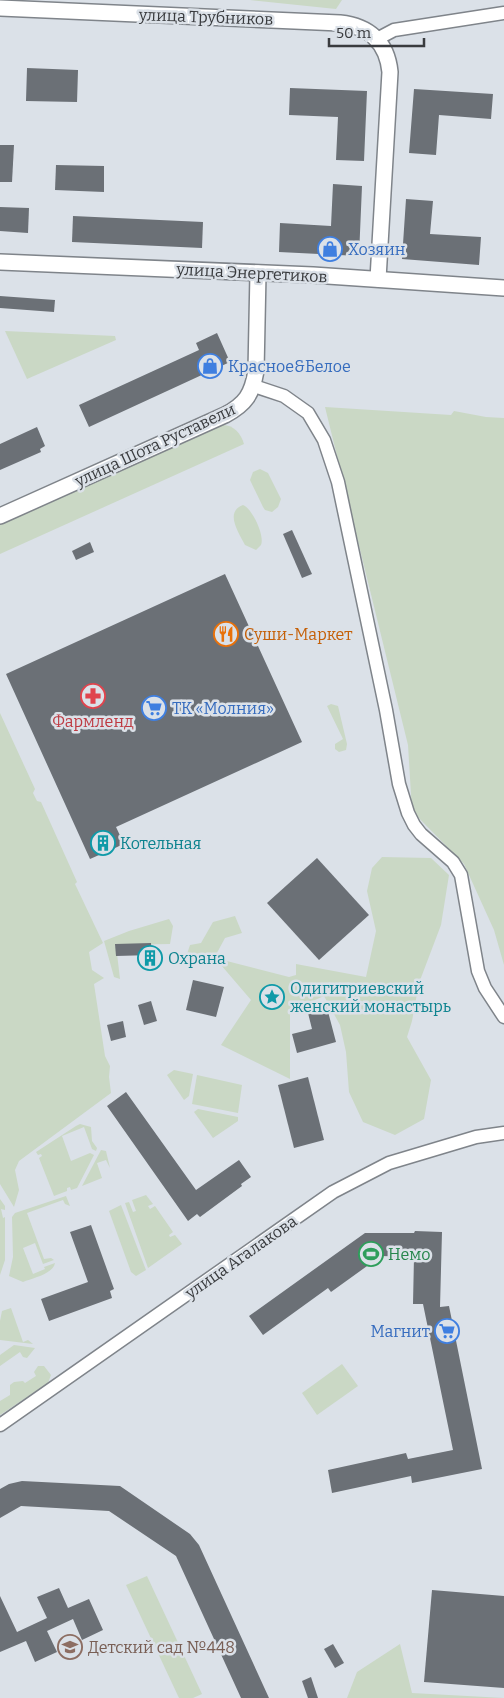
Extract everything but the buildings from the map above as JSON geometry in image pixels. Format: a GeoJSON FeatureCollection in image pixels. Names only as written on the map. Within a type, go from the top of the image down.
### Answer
{"type":"FeatureCollection","features":[{"type":"Feature","properties":{"kind":"street","name":"улица Трубников"},"geometry":{"type":"LineString","coordinates":[[0,8],[340,23],[360,27],[377,39]]}},
{"type":"Feature","properties":{"kind":"street"},"geometry":{"type":"LineString","coordinates":[[378,279],[390,72],[386,55],[377,39],[394,30],[457,19],[504,14]]}},
{"type":"Feature","properties":{"kind":"street","name":"улица Энергетиков"},"geometry":{"type":"LineString","coordinates":[[0,262],[378,279],[504,288]]}},
{"type":"Feature","properties":{"kind":"street","name":"улица Шота Руставели"},"geometry":{"type":"LineString","coordinates":[[0,516],[225,416],[239,408],[247,399],[254,386],[257,359],[258,273]]}},
{"type":"Feature","properties":{"kind":"street"},"geometry":{"type":"LineString","coordinates":[[254,386],[284,396],[308,413],[324,440],[338,482],[386,710],[399,784],[408,813],[421,834],[453,862],[461,875],[478,971],[485,988],[504,1017]]}},
{"type":"Feature","properties":{"kind":"street","name":"улица Агалакова"},"geometry":{"type":"LineString","coordinates":[[0,1425],[333,1192],[389,1163],[468,1140],[504,1133]]}},
{"type":"Feature","properties":{"kind":"green space"},"geometry":{"type":"Polygon","coordinates":[[[250,0],[342,0],[336,9],[250,0]]]}},
{"type":"Feature","properties":{"kind":"green space"},"geometry":{"type":"Polygon","coordinates":[[[5,331],[115,336],[116,340],[27,379],[5,331]]]}},
{"type":"Feature","properties":{"kind":"green space"},"geometry":{"type":"Polygon","coordinates":[[[325,407],[451,415],[454,411],[486,417],[504,418],[504,965],[494,930],[464,864],[412,811],[408,745],[325,407]]]}},
{"type":"Feature","properties":{"kind":"green space"},"geometry":{"type":"Polygon","coordinates":[[[223,425],[227,425],[237,431],[244,444],[0,554],[0,525],[223,425]]]}},
{"type":"Feature","properties":{"kind":"green space"},"geometry":{"type":"Polygon","coordinates":[[[260,469],[268,473],[281,499],[278,507],[272,512],[265,510],[250,480],[253,472],[260,469]]]}},
{"type":"Feature","properties":{"kind":"green space"},"geometry":{"type":"Polygon","coordinates":[[[243,505],[247,507],[254,517],[261,535],[261,545],[256,550],[245,545],[235,523],[234,513],[237,508],[243,505]]]}},
{"type":"Feature","properties":{"kind":"green space"},"geometry":{"type":"Polygon","coordinates":[[[331,704],[338,706],[347,744],[346,750],[339,752],[335,749],[335,744],[343,739],[327,706],[331,704]]]}},
{"type":"Feature","properties":{"kind":"green space"},"geometry":{"type":"Polygon","coordinates":[[[0,713],[35,789],[33,793],[37,801],[41,802],[77,882],[75,884],[103,943],[89,952],[92,970],[104,978],[94,984],[105,1056],[110,1066],[111,1093],[19,1161],[15,1170],[19,1190],[14,1207],[0,1184],[0,713]]]}},
{"type":"Feature","properties":{"kind":"green space"},"geometry":{"type":"Polygon","coordinates":[[[382,857],[431,858],[449,875],[441,925],[419,983],[407,1037],[431,1080],[424,1119],[395,1135],[363,1122],[349,1092],[346,1052],[340,1025],[324,996],[290,1011],[290,1079],[221,1045],[251,1000],[215,958],[289,977],[296,975],[296,964],[366,977],[376,931],[367,891],[372,868],[382,857]]]}},
{"type":"Feature","properties":{"kind":"green space"},"geometry":{"type":"Polygon","coordinates":[[[235,916],[242,933],[225,938],[212,962],[187,954],[190,945],[201,943],[213,922],[235,916]]]}},
{"type":"Feature","properties":{"kind":"green space"},"geometry":{"type":"Polygon","coordinates":[[[169,919],[173,926],[170,944],[116,945],[120,979],[114,977],[104,941],[169,919]]]}},
{"type":"Feature","properties":{"kind":"green space"},"geometry":{"type":"Polygon","coordinates":[[[174,1070],[193,1074],[189,1096],[184,1100],[167,1075],[174,1070]]]}},
{"type":"Feature","properties":{"kind":"green space"},"geometry":{"type":"Polygon","coordinates":[[[197,1075],[242,1085],[238,1113],[192,1104],[197,1075]]]}},
{"type":"Feature","properties":{"kind":"green space"},"geometry":{"type":"Polygon","coordinates":[[[198,1109],[238,1117],[238,1121],[213,1138],[194,1112],[198,1109]]]}},
{"type":"Feature","properties":{"kind":"green space"},"geometry":{"type":"Polygon","coordinates":[[[80,1124],[91,1127],[92,1141],[97,1148],[96,1151],[92,1149],[84,1127],[62,1136],[71,1161],[90,1153],[94,1155],[77,1188],[71,1190],[70,1187],[67,1188],[67,1191],[54,1196],[39,1158],[42,1156],[36,1152],[80,1124]]]}},
{"type":"Feature","properties":{"kind":"green space"},"geometry":{"type":"Polygon","coordinates":[[[101,1150],[106,1151],[110,1168],[106,1160],[97,1163],[102,1178],[82,1186],[101,1150]]]}},
{"type":"Feature","properties":{"kind":"green space"},"geometry":{"type":"Polygon","coordinates":[[[146,1195],[153,1204],[148,1206],[150,1209],[155,1206],[173,1232],[169,1235],[170,1237],[175,1235],[182,1244],[148,1268],[125,1203],[129,1202],[133,1212],[136,1211],[132,1200],[146,1195]]]}},
{"type":"Feature","properties":{"kind":"green space"},"geometry":{"type":"Polygon","coordinates":[[[66,1196],[70,1206],[65,1204],[63,1200],[27,1213],[44,1259],[51,1258],[54,1260],[43,1264],[35,1243],[23,1248],[33,1274],[55,1263],[51,1270],[23,1282],[9,1276],[13,1257],[12,1217],[15,1213],[66,1196]]]}},
{"type":"Feature","properties":{"kind":"green space"},"geometry":{"type":"Polygon","coordinates":[[[0,1199],[5,1206],[5,1210],[1,1209],[3,1218],[5,1217],[5,1260],[0,1275],[0,1199]]]}},
{"type":"Feature","properties":{"kind":"green space"},"geometry":{"type":"Polygon","coordinates":[[[121,1205],[146,1270],[136,1276],[131,1272],[109,1211],[121,1205]]]}},
{"type":"Feature","properties":{"kind":"green space"},"geometry":{"type":"Polygon","coordinates":[[[11,1308],[23,1342],[28,1340],[33,1344],[0,1340],[2,1311],[11,1308]]]}},
{"type":"Feature","properties":{"kind":"green space"},"geometry":{"type":"Polygon","coordinates":[[[14,1345],[35,1348],[27,1358],[23,1357],[20,1352],[0,1366],[0,1355],[14,1345]]]}},
{"type":"Feature","properties":{"kind":"green space"},"geometry":{"type":"Polygon","coordinates":[[[342,1364],[358,1386],[317,1415],[302,1393],[342,1364]]]}},
{"type":"Feature","properties":{"kind":"green space"},"geometry":{"type":"Polygon","coordinates":[[[38,1366],[44,1366],[51,1375],[48,1383],[0,1415],[0,1401],[10,1395],[10,1385],[14,1382],[23,1381],[25,1383],[36,1376],[34,1372],[38,1366]]]}},
{"type":"Feature","properties":{"kind":"green space"},"geometry":{"type":"Polygon","coordinates":[[[147,1576],[202,1694],[193,1698],[179,1698],[126,1585],[147,1576]]]}},
{"type":"Feature","properties":{"kind":"green space"},"geometry":{"type":"Polygon","coordinates":[[[400,1644],[412,1693],[504,1698],[347,1698],[357,1672],[400,1644]]]}},
{"type":"Feature","properties":{"kind":"place","name":"Хозяин"},"geometry":{"type":"Point","coordinates":[330,249]}},
{"type":"Feature","properties":{"kind":"place","name":"Красное&Белое"},"geometry":{"type":"Point","coordinates":[210,366]}},
{"type":"Feature","properties":{"kind":"place","name":"Суши-Маркет"},"geometry":{"type":"Point","coordinates":[226,634]}},
{"type":"Feature","properties":{"kind":"place","name":"Фармленд"},"geometry":{"type":"Point","coordinates":[93,696]}},
{"type":"Feature","properties":{"kind":"place","name":"ТК «Молния»"},"geometry":{"type":"Point","coordinates":[154,708]}},
{"type":"Feature","properties":{"kind":"place","name":"Котельная"},"geometry":{"type":"Point","coordinates":[103,843]}},
{"type":"Feature","properties":{"kind":"place","name":"Охрана"},"geometry":{"type":"Point","coordinates":[150,958]}},
{"type":"Feature","properties":{"kind":"place","name":"Одигитриевский женский монастырь"},"geometry":{"type":"Point","coordinates":[272,997]}},
{"type":"Feature","properties":{"kind":"place","name":"Немо"},"geometry":{"type":"Point","coordinates":[371,1254]}},
{"type":"Feature","properties":{"kind":"place","name":"Магнит"},"geometry":{"type":"Point","coordinates":[447,1331]}},
{"type":"Feature","properties":{"kind":"place","name":"Детский сад №448"},"geometry":{"type":"Point","coordinates":[70,1647]}}]}
